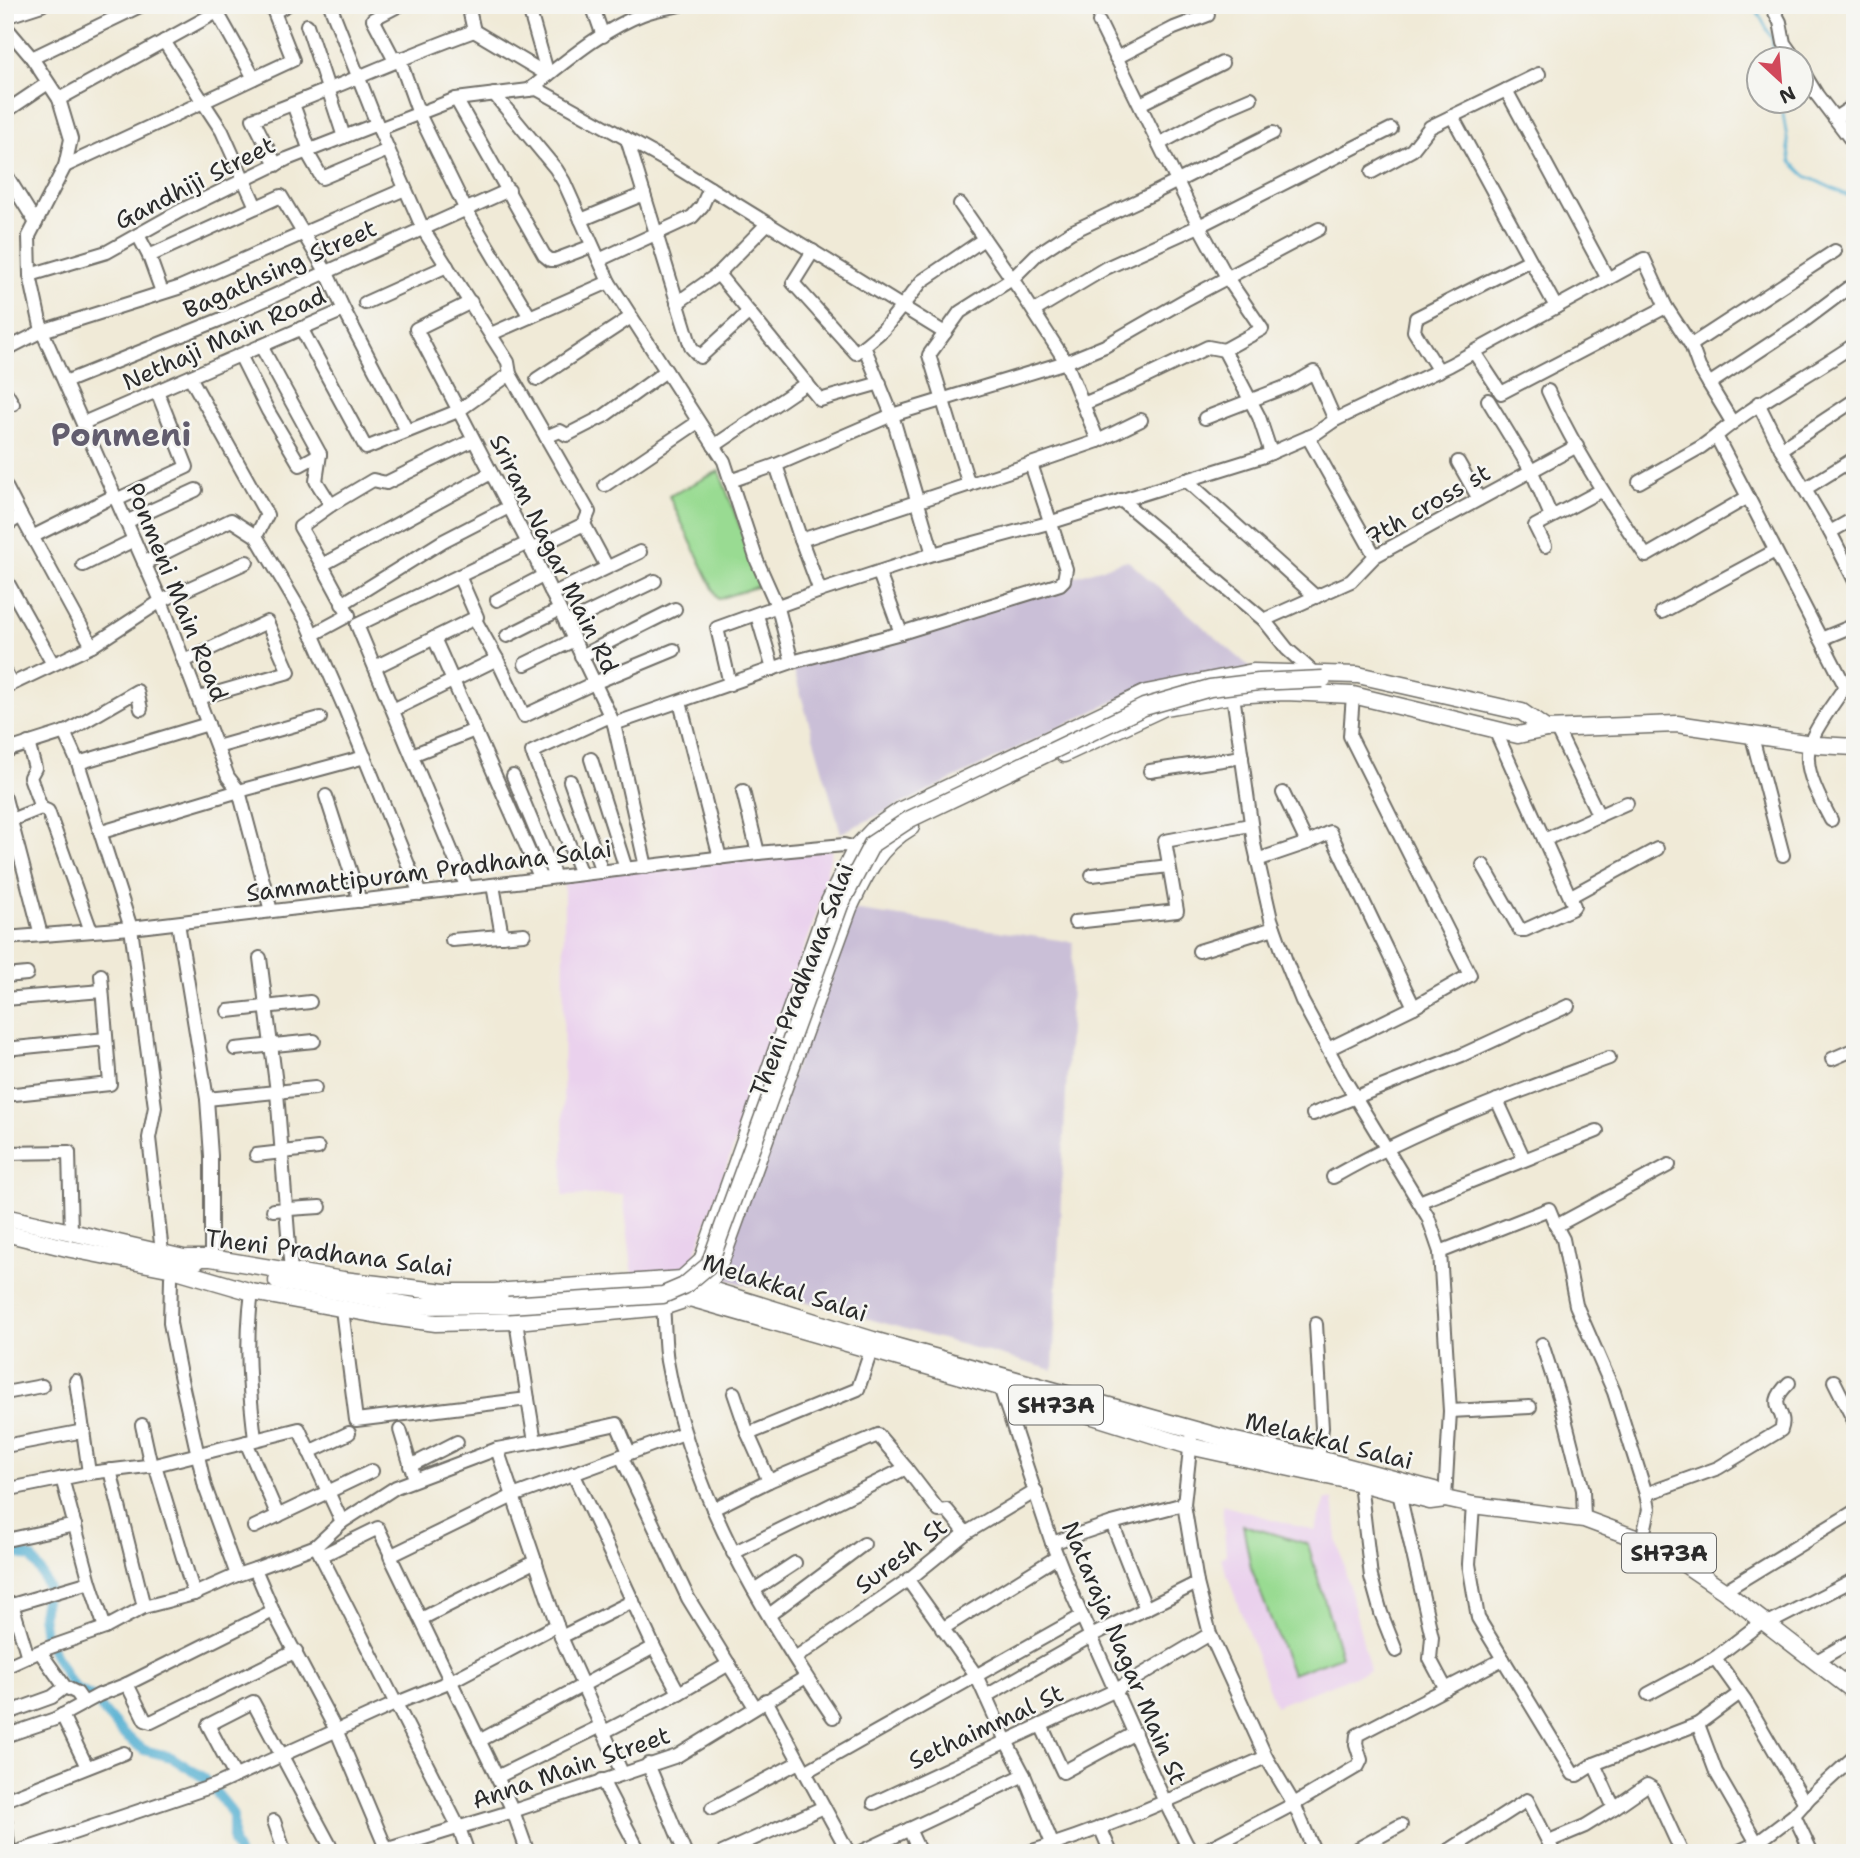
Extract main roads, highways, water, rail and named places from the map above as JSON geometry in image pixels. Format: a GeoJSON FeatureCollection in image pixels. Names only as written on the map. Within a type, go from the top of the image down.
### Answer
{"type":"FeatureCollection","features":[{"type":"Feature","properties":{"kind":"main road","name":"Theni Pradhana Salai"},"geometry":{"type":"LineString","coordinates":[[5,1233],[71,1249],[176,1261],[211,1258],[445,1293],[682,1279],[702,1261],[830,902],[856,848],[875,828],[901,810],[1146,693],[1253,672],[1319,677]]}},
{"type":"Feature","properties":{"kind":"main road"},"geometry":{"type":"LineString","coordinates":[[1270,693],[1276,673]]}},
{"type":"Feature","properties":{"kind":"main road","name":"Theni Pradhana Salai"},"geometry":{"type":"LineString","coordinates":[[5,1217],[176,1261],[415,1306],[508,1305],[663,1295],[684,1286],[709,1265],[840,905],[872,844],[910,819],[1144,707],[1210,688],[1319,677]]}},
{"type":"Feature","properties":{"kind":"main road"},"geometry":{"type":"LineString","coordinates":[[1319,677],[1403,693],[1552,729]]}},
{"type":"Feature","properties":{"kind":"main road","name":"Theni Pradhana Salai"},"geometry":{"type":"LineString","coordinates":[[176,1261],[252,1292],[436,1323],[516,1321],[663,1307],[696,1293],[714,1275],[723,1255],[849,908],[874,860],[899,834],[942,810],[1165,707],[1233,695],[1353,695],[1518,734],[1552,729],[1676,724],[1855,747]]}},
{"type":"Feature","properties":{"kind":"main road"},"geometry":{"type":"LineString","coordinates":[[856,848],[874,860]]}},
{"type":"Feature","properties":{"kind":"main road","name":"Melakkal Salai"},"geometry":{"type":"LineString","coordinates":[[682,1279],[696,1293],[871,1351],[1192,1438],[1231,1440],[1319,1459],[1434,1490],[1445,1499]]}},
{"type":"Feature","properties":{"kind":"main road","name":"Melakkal Salai"},"geometry":{"type":"LineString","coordinates":[[696,1293],[873,1340],[1315,1475],[1360,1483],[1430,1501],[1445,1499],[1584,1519],[1668,1553],[1724,1591],[1855,1692]]}},
{"type":"Feature","properties":{"kind":"waterway"},"geometry":{"type":"LineString","coordinates":[[1754,5],[1773,46]]}},
{"type":"Feature","properties":{"kind":"waterway"},"geometry":{"type":"LineString","coordinates":[[1783,116],[1791,162],[1806,176],[1855,199]]}},
{"type":"Feature","properties":{"kind":"waterway"},"geometry":{"type":"LineString","coordinates":[[5,1549],[32,1558],[48,1587],[42,1614],[45,1636],[67,1678],[76,1688],[92,1697],[124,1735],[144,1750],[171,1757],[204,1778],[233,1816],[233,1842],[238,1853]]}},
{"type":"Feature","properties":{"kind":"district","name":"Ponmeni"},"geometry":{"type":"Point","coordinates":[121,434]}}]}
